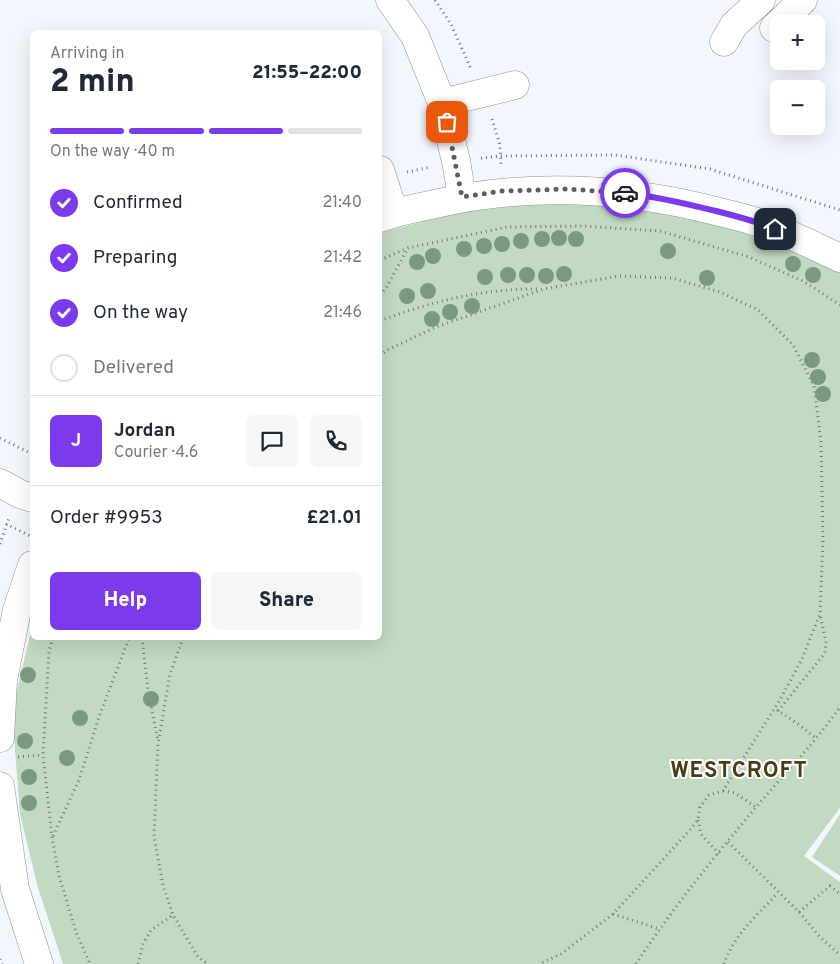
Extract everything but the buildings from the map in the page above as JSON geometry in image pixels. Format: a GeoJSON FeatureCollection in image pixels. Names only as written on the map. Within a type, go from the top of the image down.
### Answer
{"type":"FeatureCollection","features":[{"type":"Feature","properties":{"kind":"street"},"geometry":{"type":"LineString","coordinates":[[390,0],[415,36],[442,103],[456,161],[462,197]]}},
{"type":"Feature","properties":{"kind":"street"},"geometry":{"type":"LineString","coordinates":[[724,42],[734,25],[761,0]]}},
{"type":"Feature","properties":{"kind":"street"},"geometry":{"type":"LineString","coordinates":[[786,15],[797,2]]}},
{"type":"Feature","properties":{"kind":"street"},"geometry":{"type":"LineString","coordinates":[[442,103],[514,84]]}},
{"type":"Feature","properties":{"kind":"street"},"geometry":{"type":"LineString","coordinates":[[382,183],[387,216],[462,197],[502,191],[568,189],[638,194],[698,206],[760,223],[840,258]]}},
{"type":"Feature","properties":{"kind":"street"},"geometry":{"type":"LineString","coordinates":[[0,483],[30,497]]}},
{"type":"Feature","properties":{"kind":"street"},"geometry":{"type":"LineString","coordinates":[[0,738],[5,672],[17,610],[30,571]]}},
{"type":"Feature","properties":{"kind":"street"},"geometry":{"type":"LineString","coordinates":[[0,786],[15,889],[39,964]]}},
{"type":"Feature","properties":{"kind":"path"},"geometry":{"type":"LineString","coordinates":[[382,259],[408,248],[507,227],[582,226],[660,231],[749,257],[803,281],[840,305]]}},
{"type":"Feature","properties":{"kind":"path"},"geometry":{"type":"LineString","coordinates":[[382,293],[408,248]]}},
{"type":"Feature","properties":{"kind":"path"},"geometry":{"type":"LineString","coordinates":[[382,354],[436,327],[544,289],[620,276],[672,278],[720,292],[758,310],[792,344],[814,386],[822,442],[820,614],[826,642],[825,653],[776,710],[722,790]]}},
{"type":"Feature","properties":{"kind":"path"},"geometry":{"type":"LineString","coordinates":[[382,320],[412,308],[512,288],[544,289]]}},
{"type":"Feature","properties":{"kind":"path"},"geometry":{"type":"LineString","coordinates":[[0,438],[30,453]]}},
{"type":"Feature","properties":{"kind":"path"},"geometry":{"type":"LineString","coordinates":[[6,524],[30,535]]}},
{"type":"Feature","properties":{"kind":"path"},"geometry":{"type":"LineString","coordinates":[[776,710],[801,661],[820,614]]}},
{"type":"Feature","properties":{"kind":"path"},"geometry":{"type":"LineString","coordinates":[[52,640],[49,651],[43,755],[52,836],[59,876],[76,932],[90,964]]}},
{"type":"Feature","properties":{"kind":"path"},"geometry":{"type":"LineString","coordinates":[[52,836],[79,780],[99,717],[128,640]]}},
{"type":"Feature","properties":{"kind":"path"},"geometry":{"type":"LineString","coordinates":[[142,640],[148,692],[158,744]]}},
{"type":"Feature","properties":{"kind":"path"},"geometry":{"type":"LineString","coordinates":[[183,640],[170,674],[158,744],[154,836],[163,886],[173,915],[198,957],[208,964]]}},
{"type":"Feature","properties":{"kind":"path"},"geometry":{"type":"LineString","coordinates":[[636,964],[659,929],[728,842],[756,807],[817,739],[840,707]]}},
{"type":"Feature","properties":{"kind":"path"},"geometry":{"type":"LineString","coordinates":[[776,710],[817,739]]}},
{"type":"Feature","properties":{"kind":"path"},"geometry":{"type":"LineString","coordinates":[[719,854],[701,834],[698,820],[700,807],[709,795],[722,790],[735,793],[756,807]]}},
{"type":"Feature","properties":{"kind":"path"},"geometry":{"type":"LineString","coordinates":[[539,964],[561,954],[613,914],[698,820]]}},
{"type":"Feature","properties":{"kind":"path"},"geometry":{"type":"LineString","coordinates":[[728,842],[840,955]]}},
{"type":"Feature","properties":{"kind":"path"},"geometry":{"type":"LineString","coordinates":[[799,912],[830,886],[840,894]]}},
{"type":"Feature","properties":{"kind":"path"},"geometry":{"type":"LineString","coordinates":[[724,964],[742,931],[778,892]]}},
{"type":"Feature","properties":{"kind":"path"},"geometry":{"type":"LineString","coordinates":[[613,914],[659,929]]}},
{"type":"Feature","properties":{"kind":"path"},"geometry":{"type":"LineString","coordinates":[[138,964],[143,944],[151,930],[173,915]]}},
{"type":"Feature","properties":{"kind":"path"},"geometry":{"type":"LineString","coordinates":[[0,959],[2,964]]}},
{"type":"Feature","properties":{"kind":"green space"},"geometry":{"type":"Polygon","coordinates":[[[542,203],[614,205],[743,224],[840,266],[840,808],[804,856],[840,882],[840,964],[63,964],[38,888],[20,814],[12,711],[30,635],[30,640],[382,640],[382,232],[454,213],[542,203]]]}},
{"type":"Feature","properties":{"kind":"green space"},"geometry":{"type":"Polygon","coordinates":[[[840,814],[840,876],[812,857],[840,814]]]}},
{"type":"Feature","properties":{"kind":"way so far"},"geometry":{"type":"LineString","coordinates":[[447,122],[462,197],[502,191],[568,189],[625,193]]}},
{"type":"Feature","properties":{"kind":"district","name":"WESTCROFT"},"geometry":{"type":"Point","coordinates":[739,769]}},
{"type":"Feature","properties":{"kind":"route"},"geometry":{"type":"LineString","coordinates":[[625,193],[698,206],[775,229]]}}]}
